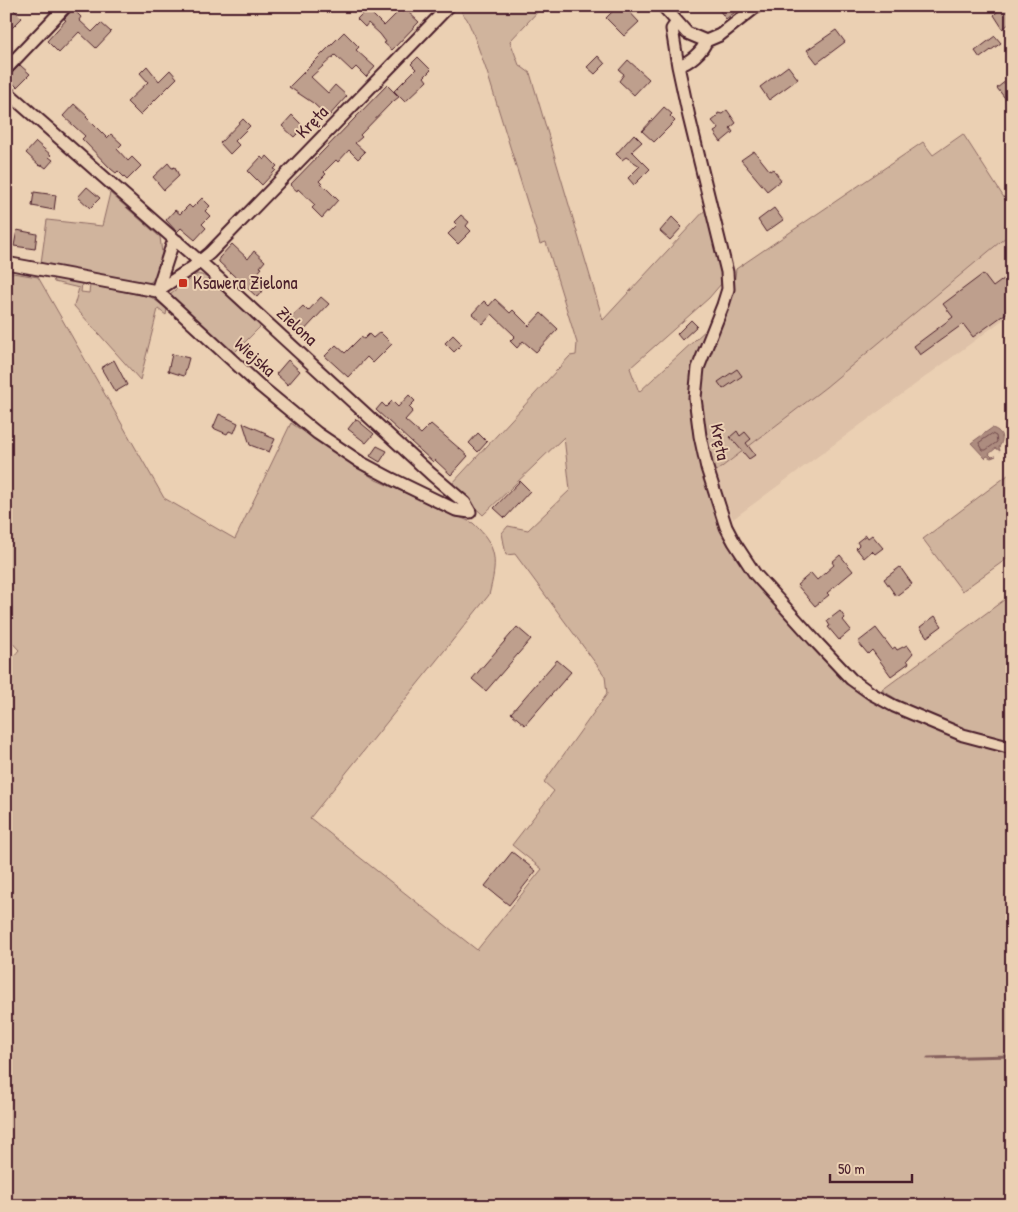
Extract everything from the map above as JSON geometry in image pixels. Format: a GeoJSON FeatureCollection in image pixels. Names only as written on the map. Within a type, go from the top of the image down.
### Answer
{"type":"FeatureCollection","features":[{"type":"Feature","properties":{"kind":"street"},"geometry":{"type":"LineString","coordinates":[[6,69],[66,6]]}},
{"type":"Feature","properties":{"kind":"street","name":"Kręta"},"geometry":{"type":"LineString","coordinates":[[157,291],[200,262],[448,6]]}},
{"type":"Feature","properties":{"kind":"street"},"geometry":{"type":"LineString","coordinates":[[663,6],[688,33],[706,40],[720,34],[757,6]]}},
{"type":"Feature","properties":{"kind":"street","name":"Kręta"},"geometry":{"type":"LineString","coordinates":[[677,22],[672,29],[678,66],[727,272],[728,289],[698,368],[695,398],[707,468],[726,527],[755,574],[851,679],[872,694],[903,710],[964,735],[1012,748]]}},
{"type":"Feature","properties":{"kind":"street"},"geometry":{"type":"LineString","coordinates":[[678,66],[704,48],[706,40]]}},
{"type":"Feature","properties":{"kind":"street","name":"Zielona"},"geometry":{"type":"LineString","coordinates":[[6,91],[177,241],[431,474],[465,502],[470,512]]}},
{"type":"Feature","properties":{"kind":"street"},"geometry":{"type":"LineString","coordinates":[[6,264],[157,291],[172,245],[177,241]]}},
{"type":"Feature","properties":{"kind":"street","name":"Wiejska"},"geometry":{"type":"LineString","coordinates":[[157,291],[259,385],[317,433],[360,462],[392,479],[456,510],[470,512]]}},
{"type":"Feature","properties":{"kind":"shaded area"},"geometry":{"type":"Polygon","coordinates":[[[460,6],[543,6],[510,41],[519,65],[530,73],[603,320],[707,208],[722,277],[721,284],[709,298],[630,368],[639,392],[709,327],[696,358],[691,377],[689,395],[692,425],[699,458],[721,529],[759,586],[801,635],[850,686],[884,708],[952,736],[1012,754],[1012,1206],[6,1206],[6,665],[19,650],[6,636],[6,272],[38,277],[164,498],[235,539],[291,423],[376,480],[473,523],[488,540],[494,556],[494,574],[489,595],[310,818],[477,950],[542,869],[512,845],[554,791],[544,782],[607,694],[605,676],[515,554],[506,555],[502,533],[508,526],[528,530],[570,490],[564,437],[483,515],[451,485],[570,356],[576,355],[577,343],[546,242],[540,244],[487,72],[473,33],[460,6]]]}},
{"type":"Feature","properties":{"kind":"shaded area"},"geometry":{"type":"Polygon","coordinates":[[[963,134],[1012,210],[1012,232],[826,387],[714,473],[701,406],[701,379],[707,353],[729,305],[736,269],[923,142],[933,155],[963,134]]]}},
{"type":"Feature","properties":{"kind":"shaded area"},"geometry":{"type":"Polygon","coordinates":[[[110,193],[160,237],[162,253],[155,277],[151,282],[143,284],[41,263],[47,220],[102,226],[110,193]]]}},
{"type":"Feature","properties":{"kind":"shaded area"},"geometry":{"type":"Polygon","coordinates":[[[1012,232],[1012,313],[733,519],[714,473],[826,387],[1012,232]]]}},
{"type":"Feature","properties":{"kind":"shaded area"},"geometry":{"type":"Polygon","coordinates":[[[197,274],[212,280],[264,323],[234,353],[171,295],[171,293],[197,274]]]}},
{"type":"Feature","properties":{"kind":"shaded area"},"geometry":{"type":"Polygon","coordinates":[[[53,278],[82,283],[81,292],[89,293],[90,285],[151,297],[167,309],[166,315],[158,309],[140,380],[74,306],[79,288],[54,282],[53,278]]]}},
{"type":"Feature","properties":{"kind":"shaded area"},"geometry":{"type":"Polygon","coordinates":[[[1012,472],[1012,555],[962,591],[923,539],[1012,472]]]}},
{"type":"Feature","properties":{"kind":"shaded area"},"geometry":{"type":"Polygon","coordinates":[[[1012,594],[1012,744],[929,716],[882,690],[1012,594]]]}},
{"type":"Feature","properties":{"kind":"water"},"geometry":{"type":"Polygon","coordinates":[[[992,428],[1000,433],[1002,438],[999,447],[1000,451],[996,448],[989,454],[992,457],[996,456],[991,458],[987,456],[985,458],[971,443],[992,428]]]}},
{"type":"Feature","properties":{"kind":"building"},"geometry":{"type":"Polygon","coordinates":[[[618,6],[624,6],[639,22],[624,36],[606,18],[618,6]]]}},
{"type":"Feature","properties":{"kind":"building"},"geometry":{"type":"Polygon","coordinates":[[[716,6],[743,6],[726,19],[716,6]]]}},
{"type":"Feature","properties":{"kind":"building"},"geometry":{"type":"Polygon","coordinates":[[[1003,6],[1012,6],[1012,21],[1003,29],[994,15],[1003,6]]]}},
{"type":"Feature","properties":{"kind":"building"},"geometry":{"type":"Polygon","coordinates":[[[11,7],[22,18],[6,34],[6,12],[11,7]]]}},
{"type":"Feature","properties":{"kind":"building"},"geometry":{"type":"Polygon","coordinates":[[[73,9],[81,17],[79,20],[92,32],[101,23],[111,32],[96,48],[79,32],[59,53],[47,41],[66,20],[64,19],[73,9]]]}},
{"type":"Feature","properties":{"kind":"building"},"geometry":{"type":"Polygon","coordinates":[[[367,9],[384,26],[400,10],[403,13],[406,10],[419,22],[392,50],[384,43],[386,42],[380,34],[368,23],[365,27],[357,19],[367,9]]]}},
{"type":"Feature","properties":{"kind":"building"},"geometry":{"type":"Polygon","coordinates":[[[836,30],[845,42],[817,63],[807,50],[836,30]]]}},
{"type":"Feature","properties":{"kind":"building"},"geometry":{"type":"Polygon","coordinates":[[[344,32],[359,47],[356,50],[375,67],[366,77],[356,67],[352,71],[335,55],[311,77],[328,93],[335,85],[347,96],[328,117],[313,103],[289,87],[344,32]]]}},
{"type":"Feature","properties":{"kind":"building"},"geometry":{"type":"Polygon","coordinates":[[[995,36],[1001,43],[980,58],[975,51],[995,36]]]}},
{"type":"Feature","properties":{"kind":"building"},"geometry":{"type":"Polygon","coordinates":[[[598,56],[605,64],[595,74],[587,67],[598,56]]]}},
{"type":"Feature","properties":{"kind":"building"},"geometry":{"type":"Polygon","coordinates":[[[418,57],[431,70],[424,77],[427,81],[405,102],[394,91],[416,69],[411,64],[418,57]]]}},
{"type":"Feature","properties":{"kind":"building"},"geometry":{"type":"Polygon","coordinates":[[[628,60],[649,79],[634,95],[619,81],[624,74],[619,70],[628,60]]]}},
{"type":"Feature","properties":{"kind":"building"},"geometry":{"type":"Polygon","coordinates":[[[20,65],[30,74],[17,87],[6,76],[11,74],[20,65]]]}},
{"type":"Feature","properties":{"kind":"building"},"geometry":{"type":"Polygon","coordinates":[[[147,66],[159,81],[170,70],[177,78],[140,115],[127,102],[148,82],[140,73],[147,66]]]}},
{"type":"Feature","properties":{"kind":"building"},"geometry":{"type":"Polygon","coordinates":[[[788,66],[798,79],[769,100],[760,87],[788,66]]]}},
{"type":"Feature","properties":{"kind":"building"},"geometry":{"type":"Polygon","coordinates":[[[1012,76],[1012,107],[997,88],[1012,76]]]}},
{"type":"Feature","properties":{"kind":"building"},"geometry":{"type":"Polygon","coordinates":[[[387,85],[399,97],[360,135],[362,137],[355,143],[365,152],[358,159],[349,150],[338,162],[336,160],[324,172],[326,174],[319,181],[338,200],[322,218],[312,208],[315,205],[298,189],[297,191],[290,185],[387,85]]]}},
{"type":"Feature","properties":{"kind":"building"},"geometry":{"type":"Polygon","coordinates":[[[74,104],[107,138],[111,134],[122,144],[117,149],[128,161],[132,157],[141,166],[127,180],[118,171],[116,173],[111,169],[82,139],[85,136],[63,116],[74,104]]]}},
{"type":"Feature","properties":{"kind":"building"},"geometry":{"type":"Polygon","coordinates":[[[664,107],[672,114],[670,116],[675,121],[654,142],[642,131],[664,107]]]}},
{"type":"Feature","properties":{"kind":"building"},"geometry":{"type":"Polygon","coordinates":[[[727,110],[736,123],[730,128],[733,132],[721,142],[714,132],[719,129],[712,121],[717,117],[718,113],[722,114],[727,110]]]}},
{"type":"Feature","properties":{"kind":"building"},"geometry":{"type":"Polygon","coordinates":[[[292,115],[304,127],[294,137],[282,126],[292,115]]]}},
{"type":"Feature","properties":{"kind":"building"},"geometry":{"type":"Polygon","coordinates":[[[243,119],[250,126],[235,141],[239,145],[230,154],[220,143],[243,119]]]}},
{"type":"Feature","properties":{"kind":"building"},"geometry":{"type":"Polygon","coordinates":[[[634,134],[642,142],[632,151],[650,169],[634,185],[628,178],[640,166],[626,157],[622,160],[616,154],[634,134]]]}},
{"type":"Feature","properties":{"kind":"building"},"geometry":{"type":"Polygon","coordinates":[[[36,142],[51,155],[49,157],[53,160],[46,168],[42,165],[40,166],[26,153],[36,142]]]}},
{"type":"Feature","properties":{"kind":"building"},"geometry":{"type":"Polygon","coordinates":[[[754,151],[770,171],[773,169],[781,180],[767,191],[741,160],[754,151]]]}},
{"type":"Feature","properties":{"kind":"building"},"geometry":{"type":"Polygon","coordinates":[[[267,156],[277,166],[274,169],[276,170],[262,185],[248,171],[261,157],[264,160],[267,156]]]}},
{"type":"Feature","properties":{"kind":"building"},"geometry":{"type":"Polygon","coordinates":[[[168,163],[172,168],[175,167],[179,176],[164,190],[153,177],[168,163]]]}},
{"type":"Feature","properties":{"kind":"building"},"geometry":{"type":"Polygon","coordinates":[[[87,187],[100,198],[90,208],[78,197],[87,187]]]}},
{"type":"Feature","properties":{"kind":"building"},"geometry":{"type":"Polygon","coordinates":[[[34,192],[56,195],[54,210],[32,206],[34,192]]]}},
{"type":"Feature","properties":{"kind":"building"},"geometry":{"type":"Polygon","coordinates":[[[202,198],[210,206],[205,211],[210,216],[202,224],[206,228],[195,240],[181,228],[177,232],[166,220],[175,210],[180,214],[189,205],[192,208],[202,198]]]}},
{"type":"Feature","properties":{"kind":"building"},"geometry":{"type":"Polygon","coordinates":[[[774,208],[783,220],[766,232],[758,220],[774,208]]]}},
{"type":"Feature","properties":{"kind":"building"},"geometry":{"type":"Polygon","coordinates":[[[461,215],[469,222],[466,226],[471,231],[458,244],[448,234],[457,225],[454,222],[461,215]]]}},
{"type":"Feature","properties":{"kind":"building"},"geometry":{"type":"Polygon","coordinates":[[[672,217],[682,227],[670,240],[660,231],[672,217]]]}},
{"type":"Feature","properties":{"kind":"building"},"geometry":{"type":"Polygon","coordinates":[[[17,230],[37,234],[35,249],[14,246],[17,230]]]}},
{"type":"Feature","properties":{"kind":"building"},"geometry":{"type":"Polygon","coordinates":[[[232,244],[248,259],[254,251],[265,261],[254,277],[262,283],[259,286],[263,290],[257,297],[219,262],[219,258],[232,244]]]}},
{"type":"Feature","properties":{"kind":"building"},"geometry":{"type":"Polygon","coordinates":[[[1012,273],[1012,309],[973,337],[963,324],[920,355],[914,346],[953,317],[943,304],[983,274],[993,287],[1012,273]]]}},
{"type":"Feature","properties":{"kind":"building"},"geometry":{"type":"Polygon","coordinates":[[[321,297],[329,304],[300,335],[286,322],[303,306],[308,311],[321,297]]]}},
{"type":"Feature","properties":{"kind":"building"},"geometry":{"type":"Polygon","coordinates":[[[495,299],[510,313],[513,310],[529,326],[541,313],[558,329],[536,352],[523,341],[517,348],[510,341],[515,336],[492,314],[483,324],[472,314],[484,301],[489,306],[495,299]]]}},
{"type":"Feature","properties":{"kind":"building"},"geometry":{"type":"Polygon","coordinates":[[[691,320],[697,326],[682,340],[677,334],[691,320]]]}},
{"type":"Feature","properties":{"kind":"building"},"geometry":{"type":"Polygon","coordinates":[[[380,332],[392,344],[373,363],[367,357],[348,377],[325,356],[336,345],[345,353],[361,337],[364,339],[369,334],[373,338],[380,332]]]}},
{"type":"Feature","properties":{"kind":"building"},"geometry":{"type":"Polygon","coordinates":[[[453,335],[462,344],[454,352],[445,343],[453,335]]]}},
{"type":"Feature","properties":{"kind":"building"},"geometry":{"type":"Polygon","coordinates":[[[172,354],[189,358],[184,376],[168,371],[172,354]]]}},
{"type":"Feature","properties":{"kind":"building"},"geometry":{"type":"Polygon","coordinates":[[[114,360],[127,385],[115,392],[101,368],[114,360]]]}},
{"type":"Feature","properties":{"kind":"building"},"geometry":{"type":"Polygon","coordinates":[[[288,360],[300,371],[288,385],[276,374],[288,360]]]}},
{"type":"Feature","properties":{"kind":"building"},"geometry":{"type":"Polygon","coordinates":[[[737,369],[742,376],[723,389],[718,382],[737,369]]]}},
{"type":"Feature","properties":{"kind":"building"},"geometry":{"type":"Polygon","coordinates":[[[409,395],[415,401],[409,407],[413,411],[405,420],[421,434],[431,424],[468,456],[451,475],[435,460],[433,462],[376,410],[382,403],[386,407],[392,401],[398,407],[409,395]]]}},
{"type":"Feature","properties":{"kind":"building"},"geometry":{"type":"Polygon","coordinates":[[[219,414],[238,423],[234,433],[229,431],[227,434],[213,428],[219,414]]]}},
{"type":"Feature","properties":{"kind":"building"},"geometry":{"type":"Polygon","coordinates":[[[356,419],[374,434],[366,443],[348,429],[356,419]]]}},
{"type":"Feature","properties":{"kind":"building"},"geometry":{"type":"Polygon","coordinates":[[[243,423],[275,439],[269,452],[250,445],[243,423]]]}},
{"type":"Feature","properties":{"kind":"building"},"geometry":{"type":"Polygon","coordinates":[[[737,431],[740,436],[745,432],[751,439],[746,443],[755,455],[749,459],[730,437],[737,431]]]}},
{"type":"Feature","properties":{"kind":"building"},"geometry":{"type":"Polygon","coordinates":[[[478,433],[487,442],[478,452],[469,443],[478,433]]]}},
{"type":"Feature","properties":{"kind":"building"},"geometry":{"type":"Polygon","coordinates":[[[377,446],[387,451],[380,462],[370,456],[377,446]]]}},
{"type":"Feature","properties":{"kind":"building"},"geometry":{"type":"Polygon","coordinates":[[[520,481],[530,491],[505,518],[494,508],[520,481]]]}},
{"type":"Feature","properties":{"kind":"building"},"geometry":{"type":"Polygon","coordinates":[[[866,535],[868,538],[872,535],[883,548],[875,554],[872,551],[864,558],[856,548],[859,545],[857,542],[866,535]]]}},
{"type":"Feature","properties":{"kind":"building"},"geometry":{"type":"Polygon","coordinates":[[[840,555],[853,571],[815,606],[797,585],[811,573],[817,580],[834,565],[832,562],[840,555]]]}},
{"type":"Feature","properties":{"kind":"building"},"geometry":{"type":"Polygon","coordinates":[[[900,567],[912,584],[896,596],[884,579],[900,567]]]}},
{"type":"Feature","properties":{"kind":"building"},"geometry":{"type":"Polygon","coordinates":[[[840,611],[845,618],[843,620],[851,630],[839,640],[828,627],[830,626],[827,621],[840,611]]]}},
{"type":"Feature","properties":{"kind":"building"},"geometry":{"type":"Polygon","coordinates":[[[935,616],[942,626],[927,637],[920,627],[935,616]]]}},
{"type":"Feature","properties":{"kind":"building"},"geometry":{"type":"Polygon","coordinates":[[[517,627],[531,639],[486,691],[472,679],[517,627]]]}},
{"type":"Feature","properties":{"kind":"building"},"geometry":{"type":"Polygon","coordinates":[[[876,628],[892,649],[895,647],[897,650],[907,645],[913,653],[907,660],[909,663],[891,676],[872,650],[868,654],[858,642],[876,628]]]}},
{"type":"Feature","properties":{"kind":"building"},"geometry":{"type":"Polygon","coordinates":[[[557,660],[571,672],[525,725],[511,713],[557,660]]]}},
{"type":"Feature","properties":{"kind":"building"},"geometry":{"type":"Polygon","coordinates":[[[512,852],[536,871],[509,905],[485,886],[512,852]]]}},
{"type":"Feature","properties":{"kind":"waterway"},"geometry":{"type":"LineString","coordinates":[[928,1058],[1012,1056]]}},
{"type":"Feature","properties":{"kind":"place","name":"Ksawera Zielona"},"geometry":{"type":"Point","coordinates":[183,283]}}]}
